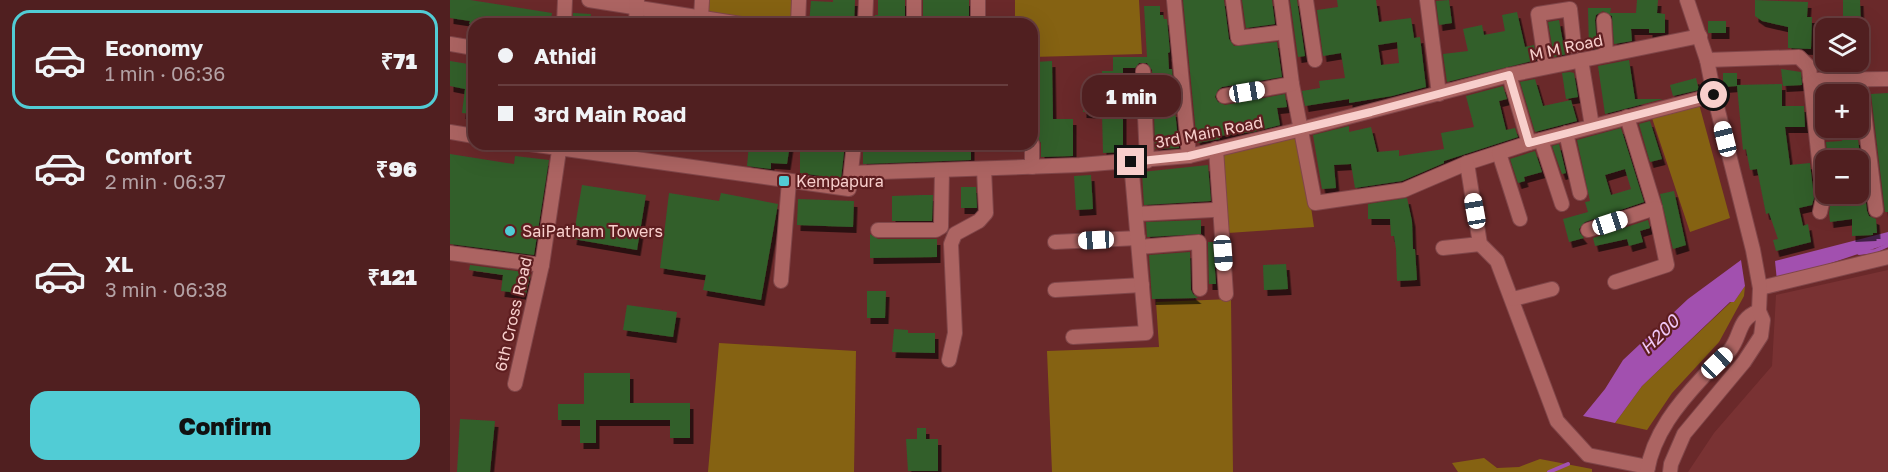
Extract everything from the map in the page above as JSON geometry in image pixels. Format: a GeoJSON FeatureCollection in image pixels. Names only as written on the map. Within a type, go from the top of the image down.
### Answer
{"type":"FeatureCollection","features":[{"type":"Feature","properties":{"kind":"street"},"geometry":{"type":"LineString","coordinates":[[564,18],[565,0]]}},
{"type":"Feature","properties":{"kind":"street"},"geometry":{"type":"LineString","coordinates":[[590,0],[637,4],[701,18],[702,0]]}},
{"type":"Feature","properties":{"kind":"street"},"geometry":{"type":"LineString","coordinates":[[798,18],[799,0]]}},
{"type":"Feature","properties":{"kind":"street"},"geometry":{"type":"LineString","coordinates":[[865,18],[866,0]]}},
{"type":"Feature","properties":{"kind":"street"},"geometry":{"type":"LineString","coordinates":[[914,0],[914,18]]}},
{"type":"Feature","properties":{"kind":"street"},"geometry":{"type":"LineString","coordinates":[[978,0],[978,18]]}},
{"type":"Feature","properties":{"kind":"street"},"geometry":{"type":"LineString","coordinates":[[1174,0],[1189,156]]}},
{"type":"Feature","properties":{"kind":"street"},"geometry":{"type":"LineString","coordinates":[[1233,0],[1238,38],[1285,32]]}},
{"type":"Feature","properties":{"kind":"street"},"geometry":{"type":"LineString","coordinates":[[1281,0],[1292,84],[1315,203],[1404,190],[1467,163],[1535,141],[1714,95]]}},
{"type":"Feature","properties":{"kind":"street"},"geometry":{"type":"LineString","coordinates":[[1306,0],[1315,60]]}},
{"type":"Feature","properties":{"kind":"street"},"geometry":{"type":"LineString","coordinates":[[1427,0],[1439,94]]}},
{"type":"Feature","properties":{"kind":"street"},"geometry":{"type":"LineString","coordinates":[[1670,472],[1671,464],[1684,434],[1744,362],[1761,336],[1763,320],[1759,311],[1760,282],[1753,250],[1707,60],[1687,0]]}},
{"type":"Feature","properties":{"kind":"street"},"geometry":{"type":"LineString","coordinates":[[1546,68],[1538,14],[1570,9],[1574,46]]}},
{"type":"Feature","properties":{"kind":"street"},"geometry":{"type":"LineString","coordinates":[[1604,20],[1606,55]]}},
{"type":"Feature","properties":{"kind":"street","name":"M M Road"},"geometry":{"type":"LineString","coordinates":[[1439,94],[1509,75],[1700,36]]}},
{"type":"Feature","properties":{"kind":"street"},"geometry":{"type":"LineString","coordinates":[[450,44],[468,47]]}},
{"type":"Feature","properties":{"kind":"street"},"geometry":{"type":"LineString","coordinates":[[1707,60],[1799,57],[1809,67],[1823,198],[1820,212]]}},
{"type":"Feature","properties":{"kind":"street"},"geometry":{"type":"LineString","coordinates":[[1581,60],[1592,126]]}},
{"type":"Feature","properties":{"kind":"street"},"geometry":{"type":"LineString","coordinates":[[1143,70],[1148,161]]}},
{"type":"Feature","properties":{"kind":"street"},"geometry":{"type":"LineString","coordinates":[[1509,75],[1562,204]]}},
{"type":"Feature","properties":{"kind":"street"},"geometry":{"type":"LineString","coordinates":[[1860,79],[1876,210]]}},
{"type":"Feature","properties":{"kind":"street"},"geometry":{"type":"LineString","coordinates":[[1810,80],[1888,79]]}},
{"type":"Feature","properties":{"kind":"street"},"geometry":{"type":"LineString","coordinates":[[1224,96],[1292,84]]}},
{"type":"Feature","properties":{"kind":"street","name":"3rd Main Road"},"geometry":{"type":"LineString","coordinates":[[851,173],[1032,168],[1148,161],[1189,156],[1439,94]]}},
{"type":"Feature","properties":{"kind":"street"},"geometry":{"type":"LineString","coordinates":[[1615,282],[1667,265],[1654,208],[1627,117]]}},
{"type":"Feature","properties":{"kind":"street"},"geometry":{"type":"LineString","coordinates":[[450,132],[468,135]]}},
{"type":"Feature","properties":{"kind":"street"},"geometry":{"type":"LineString","coordinates":[[1566,133],[1580,193]]}},
{"type":"Feature","properties":{"kind":"street"},"geometry":{"type":"LineString","coordinates":[[1216,149],[1226,294]]}},
{"type":"Feature","properties":{"kind":"street","name":"6th Cross Road"},"geometry":{"type":"LineString","coordinates":[[515,384],[542,265],[559,150]]}},
{"type":"Feature","properties":{"kind":"street"},"geometry":{"type":"LineString","coordinates":[[582,150],[849,189],[853,150]]}},
{"type":"Feature","properties":{"kind":"street"},"geometry":{"type":"LineString","coordinates":[[632,159],[633,150]]}},
{"type":"Feature","properties":{"kind":"street"},"geometry":{"type":"LineString","coordinates":[[1032,150],[1032,168]]}},
{"type":"Feature","properties":{"kind":"street"},"geometry":{"type":"LineString","coordinates":[[1499,153],[1520,219]]}},
{"type":"Feature","properties":{"kind":"street"},"geometry":{"type":"LineString","coordinates":[[1073,337],[1146,333],[1131,162]]}},
{"type":"Feature","properties":{"kind":"street"},"geometry":{"type":"LineString","coordinates":[[1467,163],[1480,244],[1497,261],[1557,421],[1588,455],[1647,470],[1664,424],[1703,376],[1731,350],[1748,315],[1759,311]]}},
{"type":"Feature","properties":{"kind":"street"},"geometry":{"type":"LineString","coordinates":[[949,360],[955,333],[951,244],[955,234],[979,221],[986,213],[984,169]]}},
{"type":"Feature","properties":{"kind":"street"},"geometry":{"type":"LineString","coordinates":[[878,230],[936,230],[941,227],[942,170]]}},
{"type":"Feature","properties":{"kind":"street"},"geometry":{"type":"LineString","coordinates":[[781,281],[789,181]]}},
{"type":"Feature","properties":{"kind":"street"},"geometry":{"type":"LineString","coordinates":[[1588,230],[1654,208]]}},
{"type":"Feature","properties":{"kind":"street"},"geometry":{"type":"LineString","coordinates":[[1136,214],[1213,210]]}},
{"type":"Feature","properties":{"kind":"street"},"geometry":{"type":"LineString","coordinates":[[1055,242],[1199,242],[1200,289]]}},
{"type":"Feature","properties":{"kind":"street"},"geometry":{"type":"LineString","coordinates":[[1443,248],[1480,244]]}},
{"type":"Feature","properties":{"kind":"street"},"geometry":{"type":"LineString","coordinates":[[450,253],[542,265]]}},
{"type":"Feature","properties":{"kind":"street"},"geometry":{"type":"LineString","coordinates":[[1760,282],[1888,256]]}},
{"type":"Feature","properties":{"kind":"street"},"geometry":{"type":"LineString","coordinates":[[1055,290],[1142,285]]}},
{"type":"Feature","properties":{"kind":"street"},"geometry":{"type":"LineString","coordinates":[[1513,299],[1552,289]]}},
{"type":"Feature","properties":{"kind":"shaded area"},"geometry":{"type":"Polygon","coordinates":[[[706,0],[795,0],[794,18],[739,18],[705,13],[706,0]]]}},
{"type":"Feature","properties":{"kind":"shaded area"},"geometry":{"type":"Polygon","coordinates":[[[1015,0],[1139,0],[1142,54],[1038,57],[1038,18],[1015,18],[1015,0]]]}},
{"type":"Feature","properties":{"kind":"shaded area"},"geometry":{"type":"Polygon","coordinates":[[[1699,104],[1730,218],[1690,232],[1652,118],[1699,104]]]}},
{"type":"Feature","properties":{"kind":"shaded area"},"geometry":{"type":"Polygon","coordinates":[[[1300,134],[1314,227],[1228,233],[1219,152],[1300,134]]]}},
{"type":"Feature","properties":{"kind":"shaded area"},"geometry":{"type":"Polygon","coordinates":[[[1888,270],[1888,472],[1688,472],[1714,433],[1772,366],[1776,295],[1888,270]]]}},
{"type":"Feature","properties":{"kind":"shaded area"},"geometry":{"type":"Polygon","coordinates":[[[1745,286],[1744,296],[1719,342],[1672,393],[1647,430],[1615,423],[1642,386],[1731,302],[1734,302],[1745,286]]]}},
{"type":"Feature","properties":{"kind":"shaded area"},"geometry":{"type":"Polygon","coordinates":[[[1231,299],[1233,472],[1052,472],[1047,351],[1159,347],[1156,302],[1231,299]]]}},
{"type":"Feature","properties":{"kind":"shaded area"},"geometry":{"type":"Polygon","coordinates":[[[719,343],[856,351],[854,472],[708,472],[719,343]]]}},
{"type":"Feature","properties":{"kind":"shaded area"},"geometry":{"type":"Polygon","coordinates":[[[1484,458],[1497,468],[1519,467],[1540,459],[1592,469],[1592,472],[1458,472],[1452,463],[1484,458]]]}},
{"type":"Feature","properties":{"kind":"water"},"geometry":{"type":"Polygon","coordinates":[[[1888,232],[1888,244],[1777,281],[1775,261],[1888,232]]]}},
{"type":"Feature","properties":{"kind":"water"},"geometry":{"type":"Polygon","coordinates":[[[1741,260],[1745,286],[1734,302],[1730,302],[1642,386],[1615,423],[1583,416],[1605,389],[1623,360],[1688,299],[1741,260]]]}},
{"type":"Feature","properties":{"kind":"building"},"geometry":{"type":"Polygon","coordinates":[[[450,0],[470,0],[552,13],[551,18],[468,18],[468,21],[450,18],[450,0]]]}},
{"type":"Feature","properties":{"kind":"building"},"geometry":{"type":"Polygon","coordinates":[[[833,0],[855,0],[854,18],[810,18],[811,1],[833,2],[833,0]]]}},
{"type":"Feature","properties":{"kind":"building"},"geometry":{"type":"Polygon","coordinates":[[[878,0],[905,0],[905,18],[875,18],[875,15],[878,15],[878,0]]]}},
{"type":"Feature","properties":{"kind":"building"},"geometry":{"type":"Polygon","coordinates":[[[923,0],[969,0],[969,18],[923,18],[923,0]]]}},
{"type":"Feature","properties":{"kind":"building"},"geometry":{"type":"Polygon","coordinates":[[[1183,0],[1224,0],[1229,39],[1234,46],[1277,42],[1282,77],[1222,87],[1215,97],[1218,102],[1225,105],[1285,94],[1287,107],[1277,108],[1280,125],[1253,132],[1219,136],[1220,139],[1197,143],[1183,0]]]}},
{"type":"Feature","properties":{"kind":"building"},"geometry":{"type":"Polygon","coordinates":[[[1242,0],[1272,0],[1275,24],[1246,28],[1242,0]]]}},
{"type":"Feature","properties":{"kind":"building"},"geometry":{"type":"Polygon","coordinates":[[[1290,0],[1297,0],[1305,56],[1298,57],[1290,0]]]}},
{"type":"Feature","properties":{"kind":"building"},"geometry":{"type":"Polygon","coordinates":[[[1337,0],[1376,0],[1379,22],[1411,18],[1414,38],[1420,37],[1426,87],[1392,96],[1349,103],[1349,99],[1305,106],[1302,91],[1320,88],[1319,81],[1345,78],[1341,53],[1323,56],[1317,10],[1338,7],[1337,0]],[[1397,42],[1378,45],[1381,65],[1399,63],[1397,42]]]}},
{"type":"Feature","properties":{"kind":"building"},"geometry":{"type":"Polygon","coordinates":[[[1449,0],[1452,23],[1439,25],[1436,1],[1449,0]]]}},
{"type":"Feature","properties":{"kind":"building"},"geometry":{"type":"Polygon","coordinates":[[[1637,0],[1658,0],[1657,13],[1665,14],[1665,33],[1649,33],[1649,29],[1631,29],[1632,41],[1614,44],[1612,16],[1603,11],[1596,15],[1595,20],[1597,48],[1589,50],[1588,8],[1611,8],[1610,13],[1636,13],[1637,0]]]}},
{"type":"Feature","properties":{"kind":"building"},"geometry":{"type":"Polygon","coordinates":[[[1755,0],[1808,2],[1807,17],[1812,17],[1811,49],[1788,48],[1788,27],[1762,21],[1755,16],[1755,0]]]}},
{"type":"Feature","properties":{"kind":"building"},"geometry":{"type":"Polygon","coordinates":[[[1843,0],[1860,0],[1861,18],[1843,18],[1843,0]]]}},
{"type":"Feature","properties":{"kind":"building"},"geometry":{"type":"Polygon","coordinates":[[[1144,6],[1160,6],[1160,15],[1167,19],[1169,69],[1172,69],[1173,83],[1153,84],[1152,70],[1147,63],[1139,63],[1135,68],[1123,68],[1123,90],[1135,90],[1136,112],[1123,113],[1123,152],[1103,153],[1102,113],[1083,112],[1083,89],[1102,89],[1102,71],[1113,71],[1113,57],[1147,57],[1144,6]]]}},
{"type":"Feature","properties":{"kind":"building"},"geometry":{"type":"Polygon","coordinates":[[[1517,12],[1525,47],[1534,45],[1536,60],[1447,82],[1443,54],[1468,51],[1463,29],[1482,25],[1484,35],[1505,31],[1502,15],[1517,12]]]}},
{"type":"Feature","properties":{"kind":"building"},"geometry":{"type":"Polygon","coordinates":[[[573,13],[591,14],[591,18],[573,18],[573,13]]]}},
{"type":"Feature","properties":{"kind":"building"},"geometry":{"type":"Polygon","coordinates":[[[1559,20],[1567,54],[1554,57],[1548,22],[1559,20]]]}},
{"type":"Feature","properties":{"kind":"building"},"geometry":{"type":"Polygon","coordinates":[[[1708,21],[1726,21],[1726,33],[1708,33],[1708,21]]]}},
{"type":"Feature","properties":{"kind":"building"},"geometry":{"type":"Polygon","coordinates":[[[1629,60],[1635,99],[1663,99],[1605,114],[1598,66],[1629,60]]]}},
{"type":"Feature","properties":{"kind":"building"},"geometry":{"type":"Polygon","coordinates":[[[450,61],[468,64],[468,114],[462,113],[465,89],[450,86],[450,61]]]}},
{"type":"Feature","properties":{"kind":"building"},"geometry":{"type":"Polygon","coordinates":[[[1052,61],[1053,119],[1073,119],[1073,156],[1041,157],[1041,143],[1038,138],[1038,62],[1052,61]]]}},
{"type":"Feature","properties":{"kind":"building"},"geometry":{"type":"Polygon","coordinates":[[[1781,69],[1801,72],[1802,85],[1783,86],[1781,69]]]}},
{"type":"Feature","properties":{"kind":"building"},"geometry":{"type":"Polygon","coordinates":[[[1562,73],[1574,73],[1578,97],[1566,99],[1562,73]]]}},
{"type":"Feature","properties":{"kind":"building"},"geometry":{"type":"Polygon","coordinates":[[[1723,73],[1737,73],[1737,85],[1782,84],[1782,106],[1804,106],[1805,127],[1785,127],[1790,165],[1810,163],[1814,198],[1812,205],[1799,208],[1803,226],[1808,224],[1811,242],[1776,251],[1773,240],[1778,239],[1769,213],[1766,214],[1757,169],[1750,170],[1746,149],[1743,150],[1737,86],[1723,87],[1723,73]]]}},
{"type":"Feature","properties":{"kind":"building"},"geometry":{"type":"Polygon","coordinates":[[[1696,78],[1699,90],[1673,96],[1670,85],[1696,78]]]}},
{"type":"Feature","properties":{"kind":"building"},"geometry":{"type":"Polygon","coordinates":[[[1535,79],[1543,106],[1571,100],[1577,121],[1535,132],[1520,82],[1535,79]]]}},
{"type":"Feature","properties":{"kind":"building"},"geometry":{"type":"Polygon","coordinates":[[[1503,86],[1507,99],[1499,101],[1506,130],[1515,128],[1518,137],[1444,161],[1444,163],[1402,181],[1355,188],[1351,164],[1334,165],[1336,188],[1322,189],[1313,135],[1349,126],[1349,132],[1371,127],[1377,152],[1399,150],[1399,156],[1444,149],[1441,133],[1474,127],[1466,96],[1503,86]]]}},
{"type":"Feature","properties":{"kind":"building"},"geometry":{"type":"Polygon","coordinates":[[[1888,93],[1888,212],[1885,212],[1871,94],[1888,93]]]}},
{"type":"Feature","properties":{"kind":"building"},"geometry":{"type":"Polygon","coordinates":[[[1175,111],[1179,148],[1155,149],[1154,112],[1175,111]]]}},
{"type":"Feature","properties":{"kind":"building"},"geometry":{"type":"Polygon","coordinates":[[[1650,121],[1662,159],[1650,162],[1639,124],[1650,121]]]}},
{"type":"Feature","properties":{"kind":"building"},"geometry":{"type":"Polygon","coordinates":[[[1621,128],[1644,202],[1585,222],[1579,229],[1584,238],[1569,242],[1563,219],[1588,212],[1585,202],[1590,201],[1577,140],[1621,128]],[[1625,169],[1605,175],[1611,195],[1631,189],[1625,169]]]}},
{"type":"Feature","properties":{"kind":"building"},"geometry":{"type":"Polygon","coordinates":[[[1842,139],[1858,139],[1859,150],[1827,150],[1826,142],[1842,141],[1842,139]]]}},
{"type":"Feature","properties":{"kind":"building"},"geometry":{"type":"Polygon","coordinates":[[[1559,144],[1566,173],[1562,174],[1552,146],[1559,144]]]}},
{"type":"Feature","properties":{"kind":"building"},"geometry":{"type":"Polygon","coordinates":[[[748,150],[789,150],[787,164],[771,163],[771,169],[747,166],[748,150]]]}},
{"type":"Feature","properties":{"kind":"building"},"geometry":{"type":"Polygon","coordinates":[[[800,150],[844,150],[841,179],[800,173],[800,150]]]}},
{"type":"Feature","properties":{"kind":"building"},"geometry":{"type":"Polygon","coordinates":[[[863,150],[971,150],[971,160],[863,164],[863,150]]]}},
{"type":"Feature","properties":{"kind":"building"},"geometry":{"type":"Polygon","coordinates":[[[1535,151],[1542,172],[1524,177],[1525,181],[1518,183],[1510,159],[1535,151]]]}},
{"type":"Feature","properties":{"kind":"building"},"geometry":{"type":"Polygon","coordinates":[[[450,154],[514,164],[515,156],[549,160],[534,255],[450,244],[450,154]]]}},
{"type":"Feature","properties":{"kind":"building"},"geometry":{"type":"Polygon","coordinates":[[[1208,165],[1211,201],[1144,205],[1142,172],[1208,165]]]}},
{"type":"Feature","properties":{"kind":"building"},"geometry":{"type":"Polygon","coordinates":[[[1091,175],[1093,209],[1076,210],[1074,176],[1091,175]]]}},
{"type":"Feature","properties":{"kind":"building"},"geometry":{"type":"Polygon","coordinates":[[[582,185],[646,195],[637,250],[573,239],[582,185]]]}},
{"type":"Feature","properties":{"kind":"building"},"geometry":{"type":"Polygon","coordinates":[[[961,187],[976,187],[977,208],[961,208],[961,187]]]}},
{"type":"Feature","properties":{"kind":"building"},"geometry":{"type":"Polygon","coordinates":[[[1674,191],[1686,245],[1673,249],[1660,194],[1674,191]]]}},
{"type":"Feature","properties":{"kind":"building"},"geometry":{"type":"Polygon","coordinates":[[[669,193],[719,201],[721,193],[778,204],[761,300],[703,290],[706,275],[660,268],[669,193]]]}},
{"type":"Feature","properties":{"kind":"building"},"geometry":{"type":"Polygon","coordinates":[[[933,195],[932,221],[892,221],[892,196],[933,195]]]}},
{"type":"Feature","properties":{"kind":"building"},"geometry":{"type":"Polygon","coordinates":[[[1407,198],[1412,221],[1417,280],[1397,281],[1396,249],[1394,236],[1391,236],[1390,219],[1368,219],[1368,204],[1407,198]]]}},
{"type":"Feature","properties":{"kind":"building"},"geometry":{"type":"Polygon","coordinates":[[[798,199],[854,201],[853,227],[797,225],[798,199]]]}},
{"type":"Feature","properties":{"kind":"building"},"geometry":{"type":"Polygon","coordinates":[[[1830,204],[1866,204],[1869,216],[1876,219],[1877,233],[1852,236],[1852,219],[1830,222],[1830,204]]]}},
{"type":"Feature","properties":{"kind":"building"},"geometry":{"type":"Polygon","coordinates":[[[1201,220],[1201,234],[1147,237],[1146,222],[1201,220]]]}},
{"type":"Feature","properties":{"kind":"building"},"geometry":{"type":"Polygon","coordinates":[[[1648,220],[1650,228],[1640,231],[1643,242],[1629,246],[1627,239],[1595,246],[1593,238],[1648,220]]]}},
{"type":"Feature","properties":{"kind":"building"},"geometry":{"type":"Polygon","coordinates":[[[870,234],[878,239],[937,239],[937,257],[870,258],[870,234]]]}},
{"type":"Feature","properties":{"kind":"building"},"geometry":{"type":"Polygon","coordinates":[[[1208,242],[1213,242],[1216,284],[1209,284],[1208,242]]]}},
{"type":"Feature","properties":{"kind":"building"},"geometry":{"type":"Polygon","coordinates":[[[1190,252],[1191,290],[1198,298],[1152,299],[1149,255],[1190,252]]]}},
{"type":"Feature","properties":{"kind":"building"},"geometry":{"type":"Polygon","coordinates":[[[1286,264],[1288,289],[1264,290],[1263,265],[1286,264]]]}},
{"type":"Feature","properties":{"kind":"building"},"geometry":{"type":"Polygon","coordinates":[[[470,265],[531,273],[526,294],[501,291],[503,275],[469,270],[470,265]]]}},
{"type":"Feature","properties":{"kind":"building"},"geometry":{"type":"Polygon","coordinates":[[[867,291],[886,291],[885,318],[867,318],[867,291]]]}},
{"type":"Feature","properties":{"kind":"building"},"geometry":{"type":"Polygon","coordinates":[[[627,305],[677,312],[673,337],[623,330],[627,305]]]}},
{"type":"Feature","properties":{"kind":"building"},"geometry":{"type":"Polygon","coordinates":[[[894,329],[908,330],[908,333],[935,333],[935,353],[892,352],[894,329]]]}},
{"type":"Feature","properties":{"kind":"building"},"geometry":{"type":"Polygon","coordinates":[[[584,373],[630,373],[630,403],[690,403],[690,438],[670,438],[670,420],[596,420],[596,443],[580,443],[580,420],[558,420],[558,404],[584,404],[584,373]]]}},
{"type":"Feature","properties":{"kind":"building"},"geometry":{"type":"Polygon","coordinates":[[[460,419],[495,421],[490,472],[457,472],[460,419]]]}},
{"type":"Feature","properties":{"kind":"building"},"geometry":{"type":"Polygon","coordinates":[[[917,428],[926,428],[926,439],[938,439],[938,471],[908,471],[906,439],[917,439],[917,428]]]}},
{"type":"Feature","properties":{"kind":"waterway"},"geometry":{"type":"LineString","coordinates":[[1859,253],[1875,251],[1888,245]]}},
{"type":"Feature","properties":{"kind":"waterway","name":"H200"},"geometry":{"type":"LineString","coordinates":[[1549,472],[1568,464]]}},
{"type":"Feature","properties":{"kind":"place","name":"Kempapura"},"geometry":{"type":"Point","coordinates":[784,181]}},
{"type":"Feature","properties":{"kind":"place","name":"SaiPatham Towers"},"geometry":{"type":"Point","coordinates":[510,231]}},
{"type":"Feature","properties":{"kind":"route"},"geometry":{"type":"LineString","coordinates":[[1131,162],[1189,156],[1371,112],[1509,75],[1529,143],[1714,95]]}}]}
